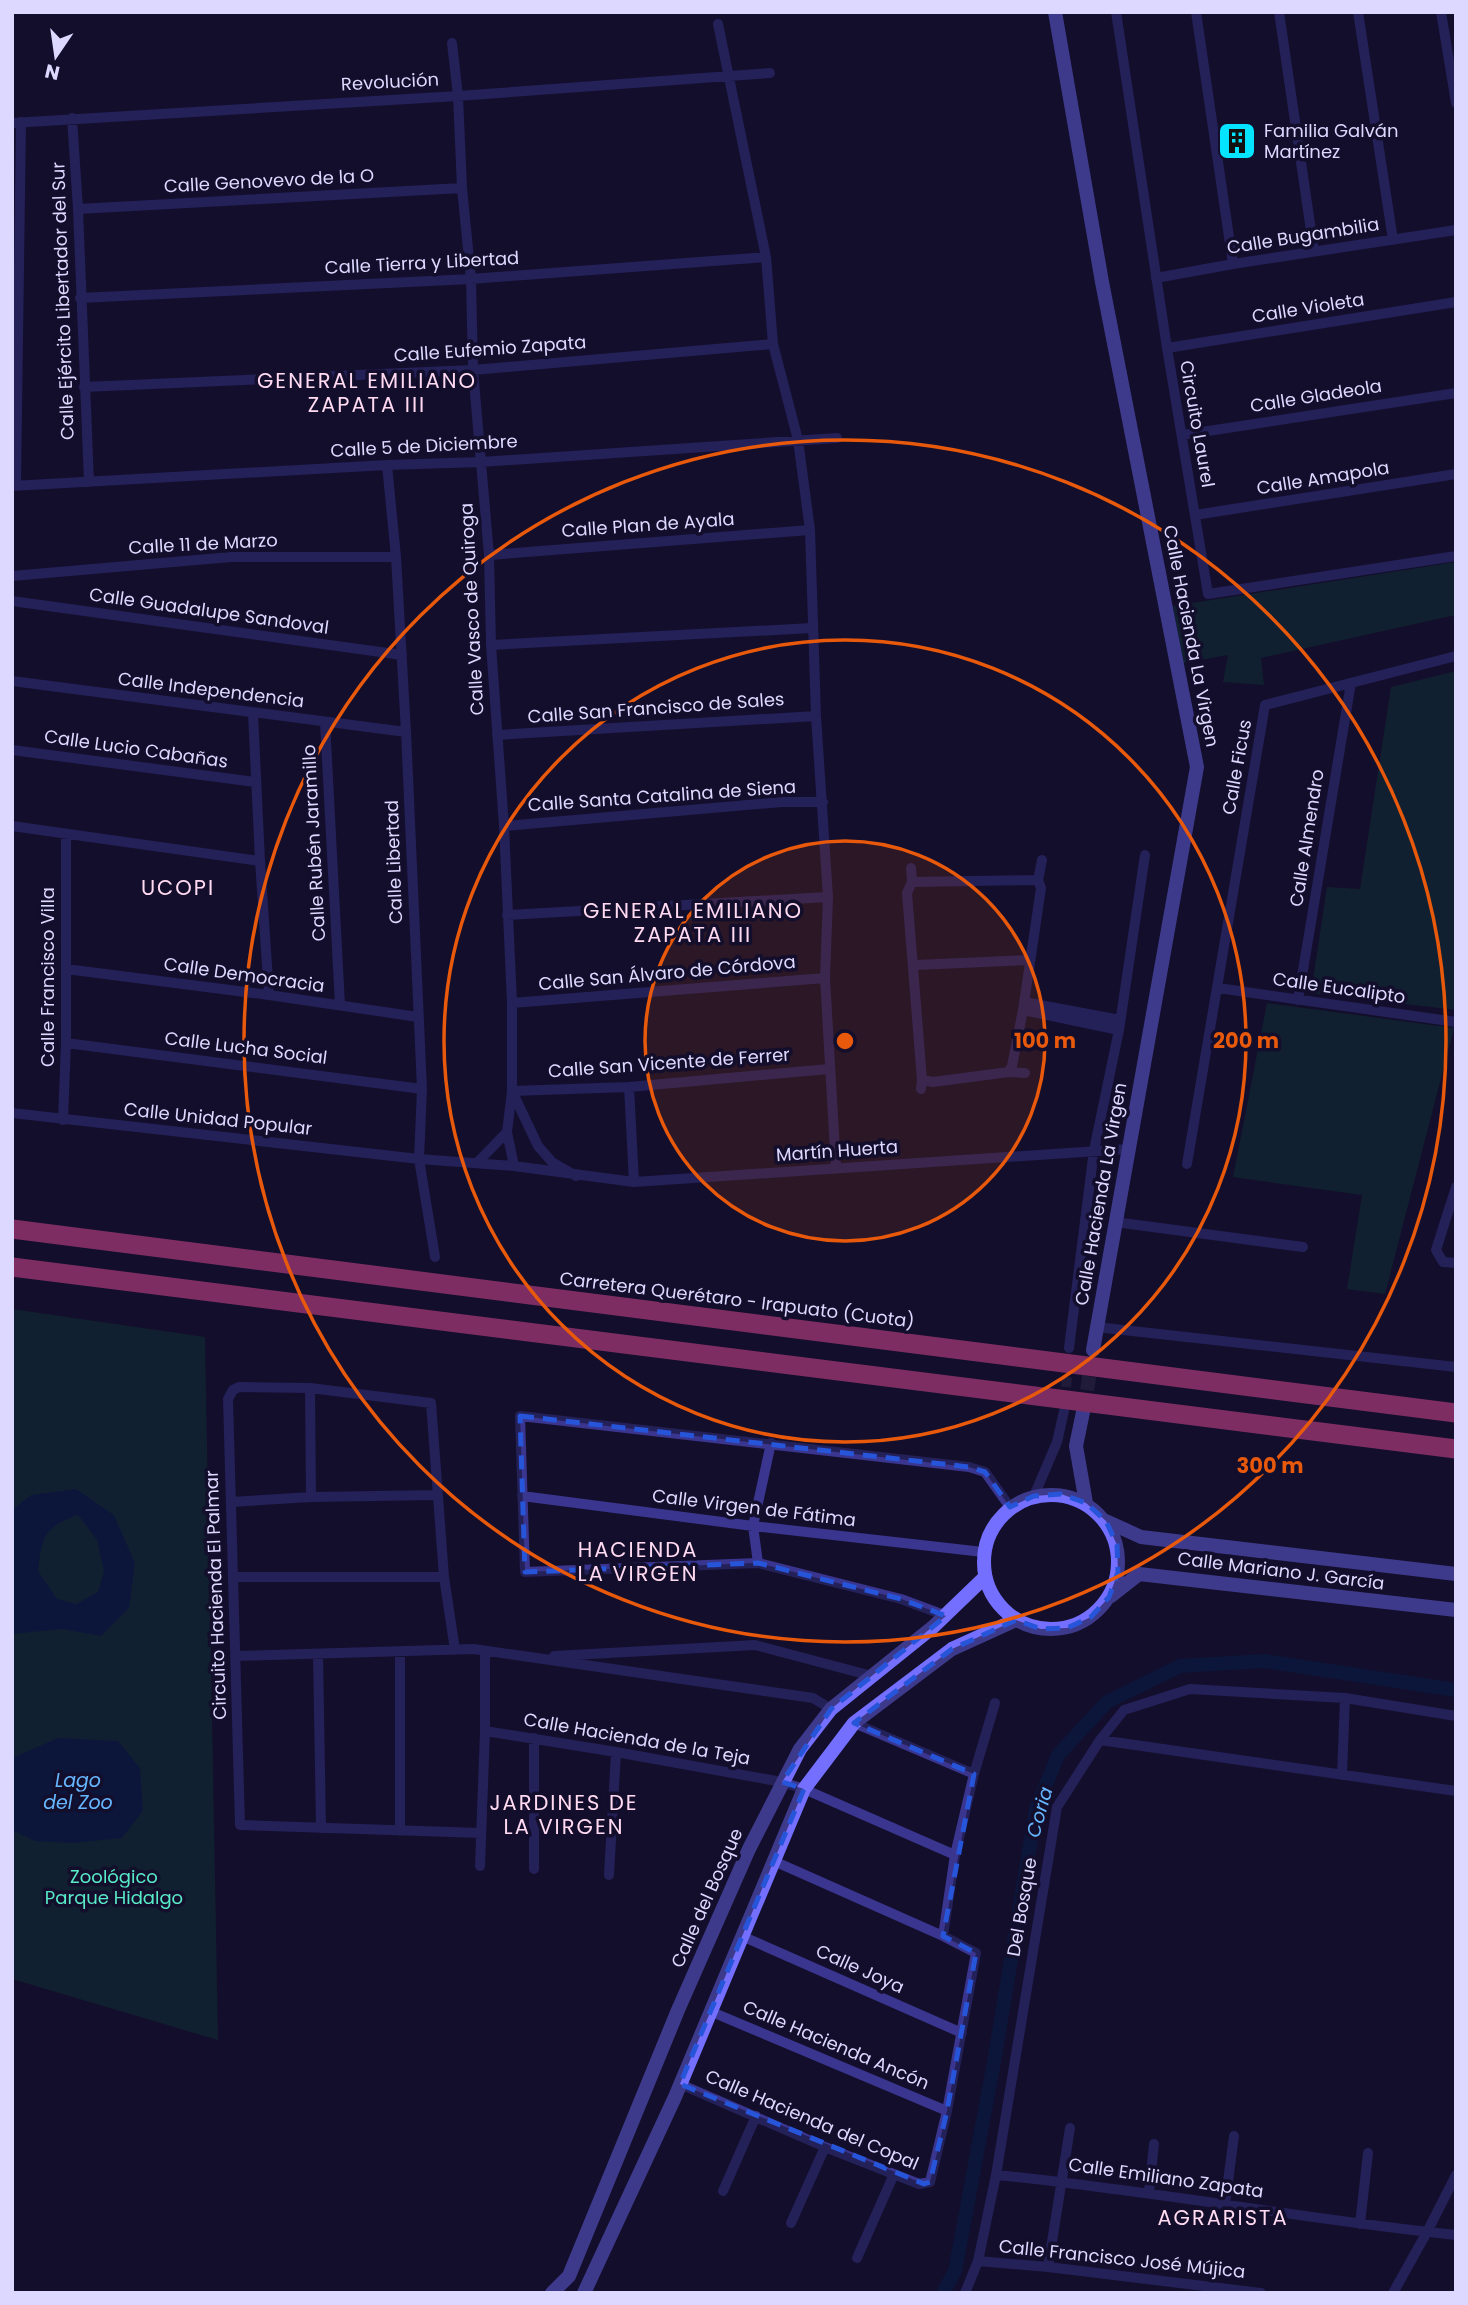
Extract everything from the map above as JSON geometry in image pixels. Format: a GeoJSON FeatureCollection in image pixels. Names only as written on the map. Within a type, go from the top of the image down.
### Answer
{"type":"FeatureCollection","features":[{"type":"Feature","properties":{"kind":"highway","name":"Carretera Querétaro - Irapuato (Cuota)"},"geometry":{"type":"LineString","coordinates":[[12,1229],[1456,1413]]}},
{"type":"Feature","properties":{"kind":"highway"},"geometry":{"type":"LineString","coordinates":[[12,1267],[1456,1449]]}},
{"type":"Feature","properties":{"kind":"street","name":"Calle Hacienda La Virgen"},"geometry":{"type":"LineString","coordinates":[[1055,12],[1102,282],[1197,767],[1093,1350]]}},
{"type":"Feature","properties":{"kind":"street","name":"Circuito Laurel"},"geometry":{"type":"LineString","coordinates":[[1116,12],[1208,594],[1456,556]]}},
{"type":"Feature","properties":{"kind":"street"},"geometry":{"type":"LineString","coordinates":[[1196,12],[1233,264]]}},
{"type":"Feature","properties":{"kind":"street"},"geometry":{"type":"LineString","coordinates":[[1279,12],[1314,251]]}},
{"type":"Feature","properties":{"kind":"street"},"geometry":{"type":"LineString","coordinates":[[1358,12],[1393,240]]}},
{"type":"Feature","properties":{"kind":"street"},"geometry":{"type":"LineString","coordinates":[[1441,12],[1456,103]]}},
{"type":"Feature","properties":{"kind":"street"},"geometry":{"type":"LineString","coordinates":[[718,24],[766,257],[773,344],[798,440],[810,530],[816,716],[828,897],[825,978],[836,1168]]}},
{"type":"Feature","properties":{"kind":"street","name":"Calle Vasco de Quiroga"},"geometry":{"type":"LineString","coordinates":[[452,43],[471,279],[473,370],[489,555],[491,645],[504,826],[512,1003],[512,1091],[538,1146],[552,1162]]}},
{"type":"Feature","properties":{"kind":"street","name":"Revolución"},"geometry":{"type":"LineString","coordinates":[[17,122],[458,96],[770,73]]}},
{"type":"Feature","properties":{"kind":"street","name":"Calle Ejército Libertador del Sur"},"geometry":{"type":"LineString","coordinates":[[72,118],[89,482]]}},
{"type":"Feature","properties":{"kind":"street"},"geometry":{"type":"LineString","coordinates":[[14,485],[17,122]]}},
{"type":"Feature","properties":{"kind":"street","name":"Calle Genovevo de la O"},"geometry":{"type":"LineString","coordinates":[[78,209],[462,188]]}},
{"type":"Feature","properties":{"kind":"street","name":"Calle Bugambilia"},"geometry":{"type":"LineString","coordinates":[[1156,278],[1456,230]]}},
{"type":"Feature","properties":{"kind":"street","name":"Calle Tierra y Libertad"},"geometry":{"type":"LineString","coordinates":[[80,298],[471,279],[766,257]]}},
{"type":"Feature","properties":{"kind":"street","name":"Calle Violeta"},"geometry":{"type":"LineString","coordinates":[[1167,348],[1456,302]]}},
{"type":"Feature","properties":{"kind":"street","name":"Calle Eufemio Zapata"},"geometry":{"type":"LineString","coordinates":[[84,387],[473,370],[773,344]]}},
{"type":"Feature","properties":{"kind":"street","name":"Calle Gladeola"},"geometry":{"type":"LineString","coordinates":[[1182,435],[1456,393]]}},
{"type":"Feature","properties":{"kind":"street","name":"Calle 5 de Diciembre"},"geometry":{"type":"LineString","coordinates":[[14,485],[481,462],[837,438]]}},
{"type":"Feature","properties":{"kind":"street","name":"Calle Libertad"},"geometry":{"type":"LineString","coordinates":[[387,465],[396,557],[406,732],[422,1089],[419,1159],[435,1257]]}},
{"type":"Feature","properties":{"kind":"street","name":"Calle Amapola"},"geometry":{"type":"LineString","coordinates":[[1195,515],[1456,474]]}},
{"type":"Feature","properties":{"kind":"street","name":"Calle Plan de Ayala"},"geometry":{"type":"LineString","coordinates":[[489,555],[810,530]]}},
{"type":"Feature","properties":{"kind":"street","name":"Calle 11 de Marzo"},"geometry":{"type":"LineString","coordinates":[[12,576],[231,557],[396,557]]}},
{"type":"Feature","properties":{"kind":"street","name":"Calle Guadalupe Sandoval"},"geometry":{"type":"LineString","coordinates":[[12,601],[402,655]]}},
{"type":"Feature","properties":{"kind":"street"},"geometry":{"type":"LineString","coordinates":[[491,645],[812,628]]}},
{"type":"Feature","properties":{"kind":"street","name":"Calle Ficus"},"geometry":{"type":"LineString","coordinates":[[1218,988],[1265,705],[1456,656]]}},
{"type":"Feature","properties":{"kind":"street","name":"Calle Independencia"},"geometry":{"type":"LineString","coordinates":[[12,681],[406,732]]}},
{"type":"Feature","properties":{"kind":"street","name":"Calle Almendro"},"geometry":{"type":"LineString","coordinates":[[1298,1000],[1351,683]]}},
{"type":"Feature","properties":{"kind":"street"},"geometry":{"type":"LineString","coordinates":[[253,713],[269,995]]}},
{"type":"Feature","properties":{"kind":"street","name":"Calle San Francisco de Sales"},"geometry":{"type":"LineString","coordinates":[[497,736],[816,716]]}},
{"type":"Feature","properties":{"kind":"street","name":"Calle Rubén Jaramillo"},"geometry":{"type":"LineString","coordinates":[[324,722],[340,1005]]}},
{"type":"Feature","properties":{"kind":"street","name":"Calle Lucio Cabañas"},"geometry":{"type":"LineString","coordinates":[[12,750],[255,782]]}},
{"type":"Feature","properties":{"kind":"street","name":"Calle Santa Catalina de Siena"},"geometry":{"type":"LineString","coordinates":[[504,826],[782,802],[823,802]]}},
{"type":"Feature","properties":{"kind":"street"},"geometry":{"type":"LineString","coordinates":[[12,826],[260,861]]}},
{"type":"Feature","properties":{"kind":"street","name":"Calle Francisco Villa"},"geometry":{"type":"LineString","coordinates":[[63,1119],[66,1043],[66,834]]}},
{"type":"Feature","properties":{"kind":"street"},"geometry":{"type":"LineString","coordinates":[[1069,1348],[1094,1150],[1120,1025],[1145,855]]}},
{"type":"Feature","properties":{"kind":"street"},"geometry":{"type":"LineString","coordinates":[[1009,1072],[1024,1006],[1041,888],[1038,880],[1042,860]]}},
{"type":"Feature","properties":{"kind":"street"},"geometry":{"type":"LineString","coordinates":[[911,868],[912,882],[907,893],[915,965],[922,1084],[1009,1072],[1025,1073]]}},
{"type":"Feature","properties":{"kind":"street"},"geometry":{"type":"LineString","coordinates":[[912,882],[1038,880]]}},
{"type":"Feature","properties":{"kind":"street"},"geometry":{"type":"LineString","coordinates":[[507,915],[828,897]]}},
{"type":"Feature","properties":{"kind":"street"},"geometry":{"type":"LineString","coordinates":[[915,965],[1030,960]]}},
{"type":"Feature","properties":{"kind":"street","name":"Calle Democracia"},"geometry":{"type":"LineString","coordinates":[[66,969],[418,1017]]}},
{"type":"Feature","properties":{"kind":"street","name":"Calle San Álvaro de Córdova"},"geometry":{"type":"LineString","coordinates":[[512,1003],[825,978]]}},
{"type":"Feature","properties":{"kind":"street"},"geometry":{"type":"LineString","coordinates":[[1187,1164],[1218,988]]}},
{"type":"Feature","properties":{"kind":"street","name":"Calle Eucalipto"},"geometry":{"type":"LineString","coordinates":[[1218,988],[1456,1022]]}},
{"type":"Feature","properties":{"kind":"street"},"geometry":{"type":"LineString","coordinates":[[1024,1006],[1120,1025]]}},
{"type":"Feature","properties":{"kind":"street","name":"Calle Lucha Social"},"geometry":{"type":"LineString","coordinates":[[66,1043],[422,1089]]}},
{"type":"Feature","properties":{"kind":"street","name":"Calle San Vicente de Ferrer"},"geometry":{"type":"LineString","coordinates":[[512,1091],[629,1087],[829,1069]]}},
{"type":"Feature","properties":{"kind":"street"},"geometry":{"type":"LineString","coordinates":[[629,1087],[635,1182]]}},
{"type":"Feature","properties":{"kind":"street"},"geometry":{"type":"LineString","coordinates":[[512,1091],[507,1132],[514,1166]]}},
{"type":"Feature","properties":{"kind":"street","name":"Calle Unidad Popular"},"geometry":{"type":"LineString","coordinates":[[12,1113],[419,1159],[514,1166],[576,1176]]}},
{"type":"Feature","properties":{"kind":"street"},"geometry":{"type":"LineString","coordinates":[[477,1163],[507,1132]]}},
{"type":"Feature","properties":{"kind":"street","name":"Martín Huerta"},"geometry":{"type":"LineString","coordinates":[[552,1162],[576,1176],[635,1182],[1128,1149]]}},
{"type":"Feature","properties":{"kind":"street"},"geometry":{"type":"LineString","coordinates":[[1456,1187],[1436,1250],[1443,1262],[1456,1263]]}},
{"type":"Feature","properties":{"kind":"street"},"geometry":{"type":"LineString","coordinates":[[1115,1222],[1303,1247]]}},
{"type":"Feature","properties":{"kind":"street"},"geometry":{"type":"LineString","coordinates":[[1096,1327],[1456,1367]]}},
{"type":"Feature","properties":{"kind":"street","name":"Circuito Hacienda El Palmar"},"geometry":{"type":"LineString","coordinates":[[455,1650],[444,1577],[431,1403],[310,1388],[239,1387],[233,1390],[228,1399],[240,1825],[481,1833]]}},
{"type":"Feature","properties":{"kind":"street"},"geometry":{"type":"LineString","coordinates":[[310,1388],[311,1497]]}},
{"type":"Feature","properties":{"kind":"street"},"geometry":{"type":"LineString","coordinates":[[1034,1496],[1057,1442],[1064,1411]]}},
{"type":"Feature","properties":{"kind":"street"},"geometry":{"type":"LineString","coordinates":[[1083,1412],[1076,1446],[1086,1503]]}},
{"type":"Feature","properties":{"kind":"street"},"geometry":{"type":"LineString","coordinates":[[944,1615],[901,1599],[758,1563],[525,1573],[520,1416],[969,1467],[985,1472],[1010,1507]]}},
{"type":"Feature","properties":{"kind":"street"},"geometry":{"type":"LineString","coordinates":[[758,1563],[753,1526],[771,1443]]}},
{"type":"Feature","properties":{"kind":"street"},"geometry":{"type":"LineString","coordinates":[[1061,1494],[1086,1503],[1105,1521],[1117,1545],[1118,1572],[1110,1597],[1091,1617],[1067,1628],[1041,1629],[1016,1620],[996,1602],[984,1578],[983,1552],[992,1527],[1010,1507],[1034,1496],[1061,1494]]}},
{"type":"Feature","properties":{"kind":"street"},"geometry":{"type":"LineString","coordinates":[[231,1502],[311,1497],[437,1495]]}},
{"type":"Feature","properties":{"kind":"street","name":"Calle Virgen de Fátima"},"geometry":{"type":"LineString","coordinates":[[522,1496],[983,1552]]}},
{"type":"Feature","properties":{"kind":"street","name":"Calle Mariano J. García"},"geometry":{"type":"LineString","coordinates":[[1105,1521],[1141,1537],[1456,1574]]}},
{"type":"Feature","properties":{"kind":"street","name":"Calle Mariano J. García"},"geometry":{"type":"LineString","coordinates":[[1110,1597],[1139,1574],[1456,1610]]}},
{"type":"Feature","properties":{"kind":"street"},"geometry":{"type":"LineString","coordinates":[[233,1577],[444,1577]]}},
{"type":"Feature","properties":{"kind":"street","name":"Calle del Bosque"},"geometry":{"type":"LineString","coordinates":[[552,2293],[569,2276],[678,2010],[749,1849],[800,1749],[831,1709],[933,1627],[984,1578]]}},
{"type":"Feature","properties":{"kind":"street"},"geometry":{"type":"LineString","coordinates":[[584,2293],[712,2012],[804,1789],[855,1723],[952,1649],[1016,1620]]}},
{"type":"Feature","properties":{"kind":"street"},"geometry":{"type":"LineString","coordinates":[[530,1657],[755,1645],[872,1676]]}},
{"type":"Feature","properties":{"kind":"street"},"geometry":{"type":"LineString","coordinates":[[235,1656],[485,1651],[813,1698],[831,1709]]}},
{"type":"Feature","properties":{"kind":"street"},"geometry":{"type":"LineString","coordinates":[[480,1866],[485,1651]]}},
{"type":"Feature","properties":{"kind":"street"},"geometry":{"type":"LineString","coordinates":[[400,1652],[400,1831]]}},
{"type":"Feature","properties":{"kind":"street"},"geometry":{"type":"LineString","coordinates":[[318,1654],[321,1828]]}},
{"type":"Feature","properties":{"kind":"street","name":"Del Bosque"},"geometry":{"type":"LineString","coordinates":[[965,2293],[978,2261],[996,2175],[1057,1807],[1100,1740],[1124,1710],[1190,1689],[1345,1698],[1456,1716]]}},
{"type":"Feature","properties":{"kind":"street"},"geometry":{"type":"LineString","coordinates":[[1342,1775],[1345,1698]]}},
{"type":"Feature","properties":{"kind":"street"},"geometry":{"type":"LineString","coordinates":[[943,1936],[955,1855],[974,1774],[995,1703]]}},
{"type":"Feature","properties":{"kind":"street"},"geometry":{"type":"LineString","coordinates":[[855,1723],[974,1774]]}},
{"type":"Feature","properties":{"kind":"street","name":"Calle Hacienda de la Teja"},"geometry":{"type":"LineString","coordinates":[[485,1731],[782,1782],[804,1789],[955,1855]]}},
{"type":"Feature","properties":{"kind":"street"},"geometry":{"type":"LineString","coordinates":[[534,1738],[534,1869]]}},
{"type":"Feature","properties":{"kind":"street"},"geometry":{"type":"LineString","coordinates":[[1100,1740],[1456,1791]]}},
{"type":"Feature","properties":{"kind":"street"},"geometry":{"type":"LineString","coordinates":[[609,1875],[616,1752]]}},
{"type":"Feature","properties":{"kind":"street"},"geometry":{"type":"LineString","coordinates":[[776,1862],[976,1953],[947,2111]]}},
{"type":"Feature","properties":{"kind":"street","name":"Calle Joya"},"geometry":{"type":"LineString","coordinates":[[744,1937],[962,2033]]}},
{"type":"Feature","properties":{"kind":"street","name":"Calle Hacienda Ancón"},"geometry":{"type":"LineString","coordinates":[[712,2012],[947,2111]]}},
{"type":"Feature","properties":{"kind":"street","name":"Calle Hacienda del Copal"},"geometry":{"type":"LineString","coordinates":[[680,2084],[825,2147],[919,2184],[930,2182],[947,2111]]}},
{"type":"Feature","properties":{"kind":"street"},"geometry":{"type":"LineString","coordinates":[[723,2191],[756,2116]]}},
{"type":"Feature","properties":{"kind":"street"},"geometry":{"type":"LineString","coordinates":[[1048,2267],[1070,2128]]}},
{"type":"Feature","properties":{"kind":"street"},"geometry":{"type":"LineString","coordinates":[[1225,2204],[1234,2136]]}},
{"type":"Feature","properties":{"kind":"street"},"geometry":{"type":"LineString","coordinates":[[1149,2192],[1154,2144]]}},
{"type":"Feature","properties":{"kind":"street"},"geometry":{"type":"LineString","coordinates":[[791,2224],[825,2147]]}},
{"type":"Feature","properties":{"kind":"street"},"geometry":{"type":"LineString","coordinates":[[1360,2224],[1368,2152]]}},
{"type":"Feature","properties":{"kind":"street"},"geometry":{"type":"LineString","coordinates":[[857,2258],[894,2174]]}},
{"type":"Feature","properties":{"kind":"street","name":"Calle Emiliano Zapata"},"geometry":{"type":"LineString","coordinates":[[996,2175],[1149,2192],[1360,2224],[1456,2235]]}},
{"type":"Feature","properties":{"kind":"street"},"geometry":{"type":"LineString","coordinates":[[1392,2293],[1456,2175]]}},
{"type":"Feature","properties":{"kind":"street","name":"Calle Francisco José Mújica"},"geometry":{"type":"LineString","coordinates":[[978,2261],[1261,2293]]}},
{"type":"Feature","properties":{"kind":"highlighted area"},"geometry":{"type":"Polygon","coordinates":[[[520,1416],[969,1467],[985,1472],[1010,1507],[1034,1496],[1061,1494],[1086,1503],[1106,1521],[1117,1545],[1118,1572],[1109,1597],[1091,1617],[1067,1628],[1041,1629],[1016,1620],[952,1649],[854,1723],[974,1774],[943,1936],[976,1953],[947,2111],[930,2182],[924,2184],[680,2084],[804,1789],[782,1782],[831,1709],[946,1616],[901,1599],[758,1563],[525,1572],[520,1416]]]}},
{"type":"Feature","properties":{"kind":"green space"},"geometry":{"type":"Polygon","coordinates":[[[1456,562],[1456,615],[1261,658],[1264,685],[1223,682],[1228,655],[1183,663],[1173,606],[1456,562]]]}},
{"type":"Feature","properties":{"kind":"green space"},"geometry":{"type":"Polygon","coordinates":[[[1456,671],[1456,1010],[1311,993],[1327,887],[1360,889],[1391,687],[1456,671]]]}},
{"type":"Feature","properties":{"kind":"green space"},"geometry":{"type":"Polygon","coordinates":[[[1267,1003],[1454,1028],[1385,1294],[1347,1289],[1362,1195],[1233,1177],[1267,1003]]]}},
{"type":"Feature","properties":{"kind":"green space","name":"Zoológico Parque Hidalgo"},"geometry":{"type":"Polygon","coordinates":[[[12,1309],[205,1337],[218,2040],[12,1979],[12,1309]]]}},
{"type":"Feature","properties":{"kind":"water"},"geometry":{"type":"Polygon","coordinates":[[[76,1489],[114,1515],[135,1563],[129,1608],[101,1636],[62,1629],[12,1634],[12,1510],[31,1495],[76,1489]],[[78,1515],[51,1529],[43,1542],[38,1571],[57,1599],[76,1604],[98,1592],[104,1571],[97,1540],[78,1515]]]}},
{"type":"Feature","properties":{"kind":"water","name":"Lago del Zoo"},"geometry":{"type":"Polygon","coordinates":[[[58,1738],[118,1741],[140,1768],[143,1811],[122,1838],[73,1843],[35,1841],[12,1830],[12,1758],[58,1738]]]}},
{"type":"Feature","properties":{"kind":"waterway","name":"Coria"},"geometry":{"type":"LineString","coordinates":[[943,2293],[955,2271],[994,2062],[1036,1809],[1058,1755],[1107,1702],[1180,1666],[1264,1661],[1456,1690]]}},
{"type":"Feature","properties":{"kind":"tunnel"},"geometry":{"type":"LineString","coordinates":[[1084,1411],[1092,1358]]}},
{"type":"Feature","properties":{"kind":"tunnel"},"geometry":{"type":"LineString","coordinates":[[1065,1402],[1068,1362]]}},
{"type":"Feature","properties":{"kind":"place","name":"Familia Galván Martínez"},"geometry":{"type":"Point","coordinates":[1237,141]}},
{"type":"Feature","properties":{"kind":"district","name":"GENERAL EMILIANO ZAPATA III"},"geometry":{"type":"Point","coordinates":[367,393]}},
{"type":"Feature","properties":{"kind":"district","name":"UCOPI"},"geometry":{"type":"Point","coordinates":[178,888]}},
{"type":"Feature","properties":{"kind":"district","name":"GENERAL EMILIANO ZAPATA III"},"geometry":{"type":"Point","coordinates":[693,923]}},
{"type":"Feature","properties":{"kind":"district","name":"HACIENDA LA VIRGEN"},"geometry":{"type":"Point","coordinates":[638,1562]}},
{"type":"Feature","properties":{"kind":"district","name":"JARDINES DE LA VIRGEN"},"geometry":{"type":"Point","coordinates":[564,1815]}},
{"type":"Feature","properties":{"kind":"district","name":"AGRARISTA"},"geometry":{"type":"Point","coordinates":[1223,2218]}}]}
